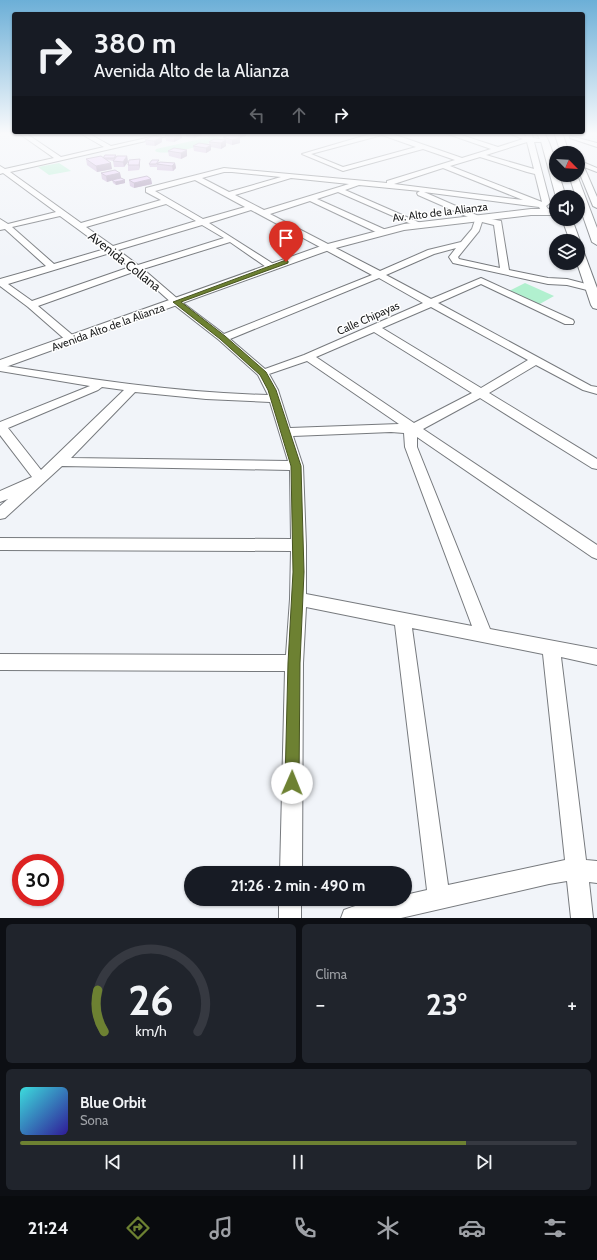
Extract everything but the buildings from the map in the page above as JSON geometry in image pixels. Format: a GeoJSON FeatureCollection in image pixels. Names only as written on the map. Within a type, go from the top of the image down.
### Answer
{"type":"FeatureCollection","features":[{"type":"Feature","properties":{"kind":"street","name":"Avenida Collana"},"geometry":{"type":"LineString","coordinates":[[8,175],[81,226],[137,268],[176,302],[223,338],[263,373],[272,390],[296,466],[299,545],[298,599],[294,663],[291,866]]}},
{"type":"Feature","properties":{"kind":"street"},"geometry":{"type":"LineString","coordinates":[[210,175],[148,190],[231,239],[272,267]]}},
{"type":"Feature","properties":{"kind":"street"},"geometry":{"type":"LineString","coordinates":[[230,194],[287,178],[290,175],[412,188],[549,210]]}},
{"type":"Feature","properties":{"kind":"street"},"geometry":{"type":"LineString","coordinates":[[384,185],[416,175]]}},
{"type":"Feature","properties":{"kind":"street"},"geometry":{"type":"LineString","coordinates":[[464,175],[549,210]]}},
{"type":"Feature","properties":{"kind":"street"},"geometry":{"type":"LineString","coordinates":[[539,175],[549,210]]}},
{"type":"Feature","properties":{"kind":"street"},"geometry":{"type":"LineString","coordinates":[[555,175],[559,190]]}},
{"type":"Feature","properties":{"kind":"street"},"geometry":{"type":"LineString","coordinates":[[585,177],[597,204],[585,206]]}},
{"type":"Feature","properties":{"kind":"street"},"geometry":{"type":"LineString","coordinates":[[197,178],[230,194],[587,388],[597,391]]}},
{"type":"Feature","properties":{"kind":"street"},"geometry":{"type":"LineString","coordinates":[[264,213],[359,183]]}},
{"type":"Feature","properties":{"kind":"street"},"geometry":{"type":"LineString","coordinates":[[412,188],[479,219],[498,223],[505,272]]}},
{"type":"Feature","properties":{"kind":"street"},"geometry":{"type":"LineString","coordinates":[[340,190],[422,225]]}},
{"type":"Feature","properties":{"kind":"street"},"geometry":{"type":"LineString","coordinates":[[312,199],[383,232]]}},
{"type":"Feature","properties":{"kind":"street"},"geometry":{"type":"LineString","coordinates":[[81,226],[167,201]]}},
{"type":"Feature","properties":{"kind":"street"},"geometry":{"type":"LineString","coordinates":[[1,282],[252,207]]}},
{"type":"Feature","properties":{"kind":"street","name":"Av. Alto de la Alianza"},"geometry":{"type":"LineString","coordinates":[[328,247],[383,232],[422,225],[549,210]]}},
{"type":"Feature","properties":{"kind":"street"},"geometry":{"type":"LineString","coordinates":[[2,225],[62,213]]}},
{"type":"Feature","properties":{"kind":"street"},"geometry":{"type":"LineString","coordinates":[[585,215],[597,242]]}},
{"type":"Feature","properties":{"kind":"street"},"geometry":{"type":"LineString","coordinates":[[479,219],[476,229],[453,257],[454,260],[548,281],[568,282],[591,288]]}},
{"type":"Feature","properties":{"kind":"street"},"geometry":{"type":"LineString","coordinates":[[2,225],[52,266]]}},
{"type":"Feature","properties":{"kind":"street"},"geometry":{"type":"LineString","coordinates":[[31,305],[137,268],[231,239]]}},
{"type":"Feature","properties":{"kind":"street"},"geometry":{"type":"LineString","coordinates":[[223,338],[422,256],[455,245],[464,244]]}},
{"type":"Feature","properties":{"kind":"street","name":"Avenida Alto de la Alianza"},"geometry":{"type":"LineString","coordinates":[[0,365],[328,247]]}},
{"type":"Feature","properties":{"kind":"street"},"geometry":{"type":"LineString","coordinates":[[585,270],[597,305]]}},
{"type":"Feature","properties":{"kind":"street","name":"Calle Chipayas"},"geometry":{"type":"LineString","coordinates":[[263,373],[308,357],[481,281],[569,322]]}},
{"type":"Feature","properties":{"kind":"street"},"geometry":{"type":"LineString","coordinates":[[1,282],[72,340]]}},
{"type":"Feature","properties":{"kind":"street"},"geometry":{"type":"LineString","coordinates":[[375,328],[597,464]]}},
{"type":"Feature","properties":{"kind":"street"},"geometry":{"type":"LineString","coordinates":[[308,357],[597,553]]}},
{"type":"Feature","properties":{"kind":"street"},"geometry":{"type":"LineString","coordinates":[[285,432],[391,428],[413,429],[481,393],[536,360]]}},
{"type":"Feature","properties":{"kind":"street"},"geometry":{"type":"LineString","coordinates":[[0,368],[132,389],[232,398],[274,399]]}},
{"type":"Feature","properties":{"kind":"street"},"geometry":{"type":"LineString","coordinates":[[41,478],[0,427],[94,388],[99,384]]}},
{"type":"Feature","properties":{"kind":"street"},"geometry":{"type":"LineString","coordinates":[[0,514],[59,462],[132,389]]}},
{"type":"Feature","properties":{"kind":"street"},"geometry":{"type":"LineString","coordinates":[[413,429],[410,433],[411,448],[484,635]]}},
{"type":"Feature","properties":{"kind":"street"},"geometry":{"type":"LineString","coordinates":[[59,462],[296,466]]}},
{"type":"Feature","properties":{"kind":"street"},"geometry":{"type":"LineString","coordinates":[[0,497],[41,478]]}},
{"type":"Feature","properties":{"kind":"street"},"geometry":{"type":"LineString","coordinates":[[0,544],[299,545]]}},
{"type":"Feature","properties":{"kind":"street"},"geometry":{"type":"LineString","coordinates":[[298,599],[597,657]]}},
{"type":"Feature","properties":{"kind":"street"},"geometry":{"type":"LineString","coordinates":[[403,619],[439,898]]}},
{"type":"Feature","properties":{"kind":"street"},"geometry":{"type":"LineString","coordinates":[[552,649],[587,871],[582,918]]}},
{"type":"Feature","properties":{"kind":"street"},"geometry":{"type":"LineString","coordinates":[[0,662],[294,663]]}},
{"type":"Feature","properties":{"kind":"street"},"geometry":{"type":"LineString","coordinates":[[352,918],[549,873],[587,871]]}},
{"type":"Feature","properties":{"kind":"street"},"geometry":{"type":"LineString","coordinates":[[290,906],[290,918]]}},
{"type":"Feature","properties":{"kind":"green space"},"geometry":{"type":"Polygon","coordinates":[[[525,283],[554,296],[538,305],[509,291],[525,283]]]}},
{"type":"Feature","properties":{"kind":"route"},"geometry":{"type":"LineString","coordinates":[[286,262],[176,302],[223,338],[263,373],[272,390],[296,466],[299,545],[298,599],[294,663],[292,783]]}}]}
